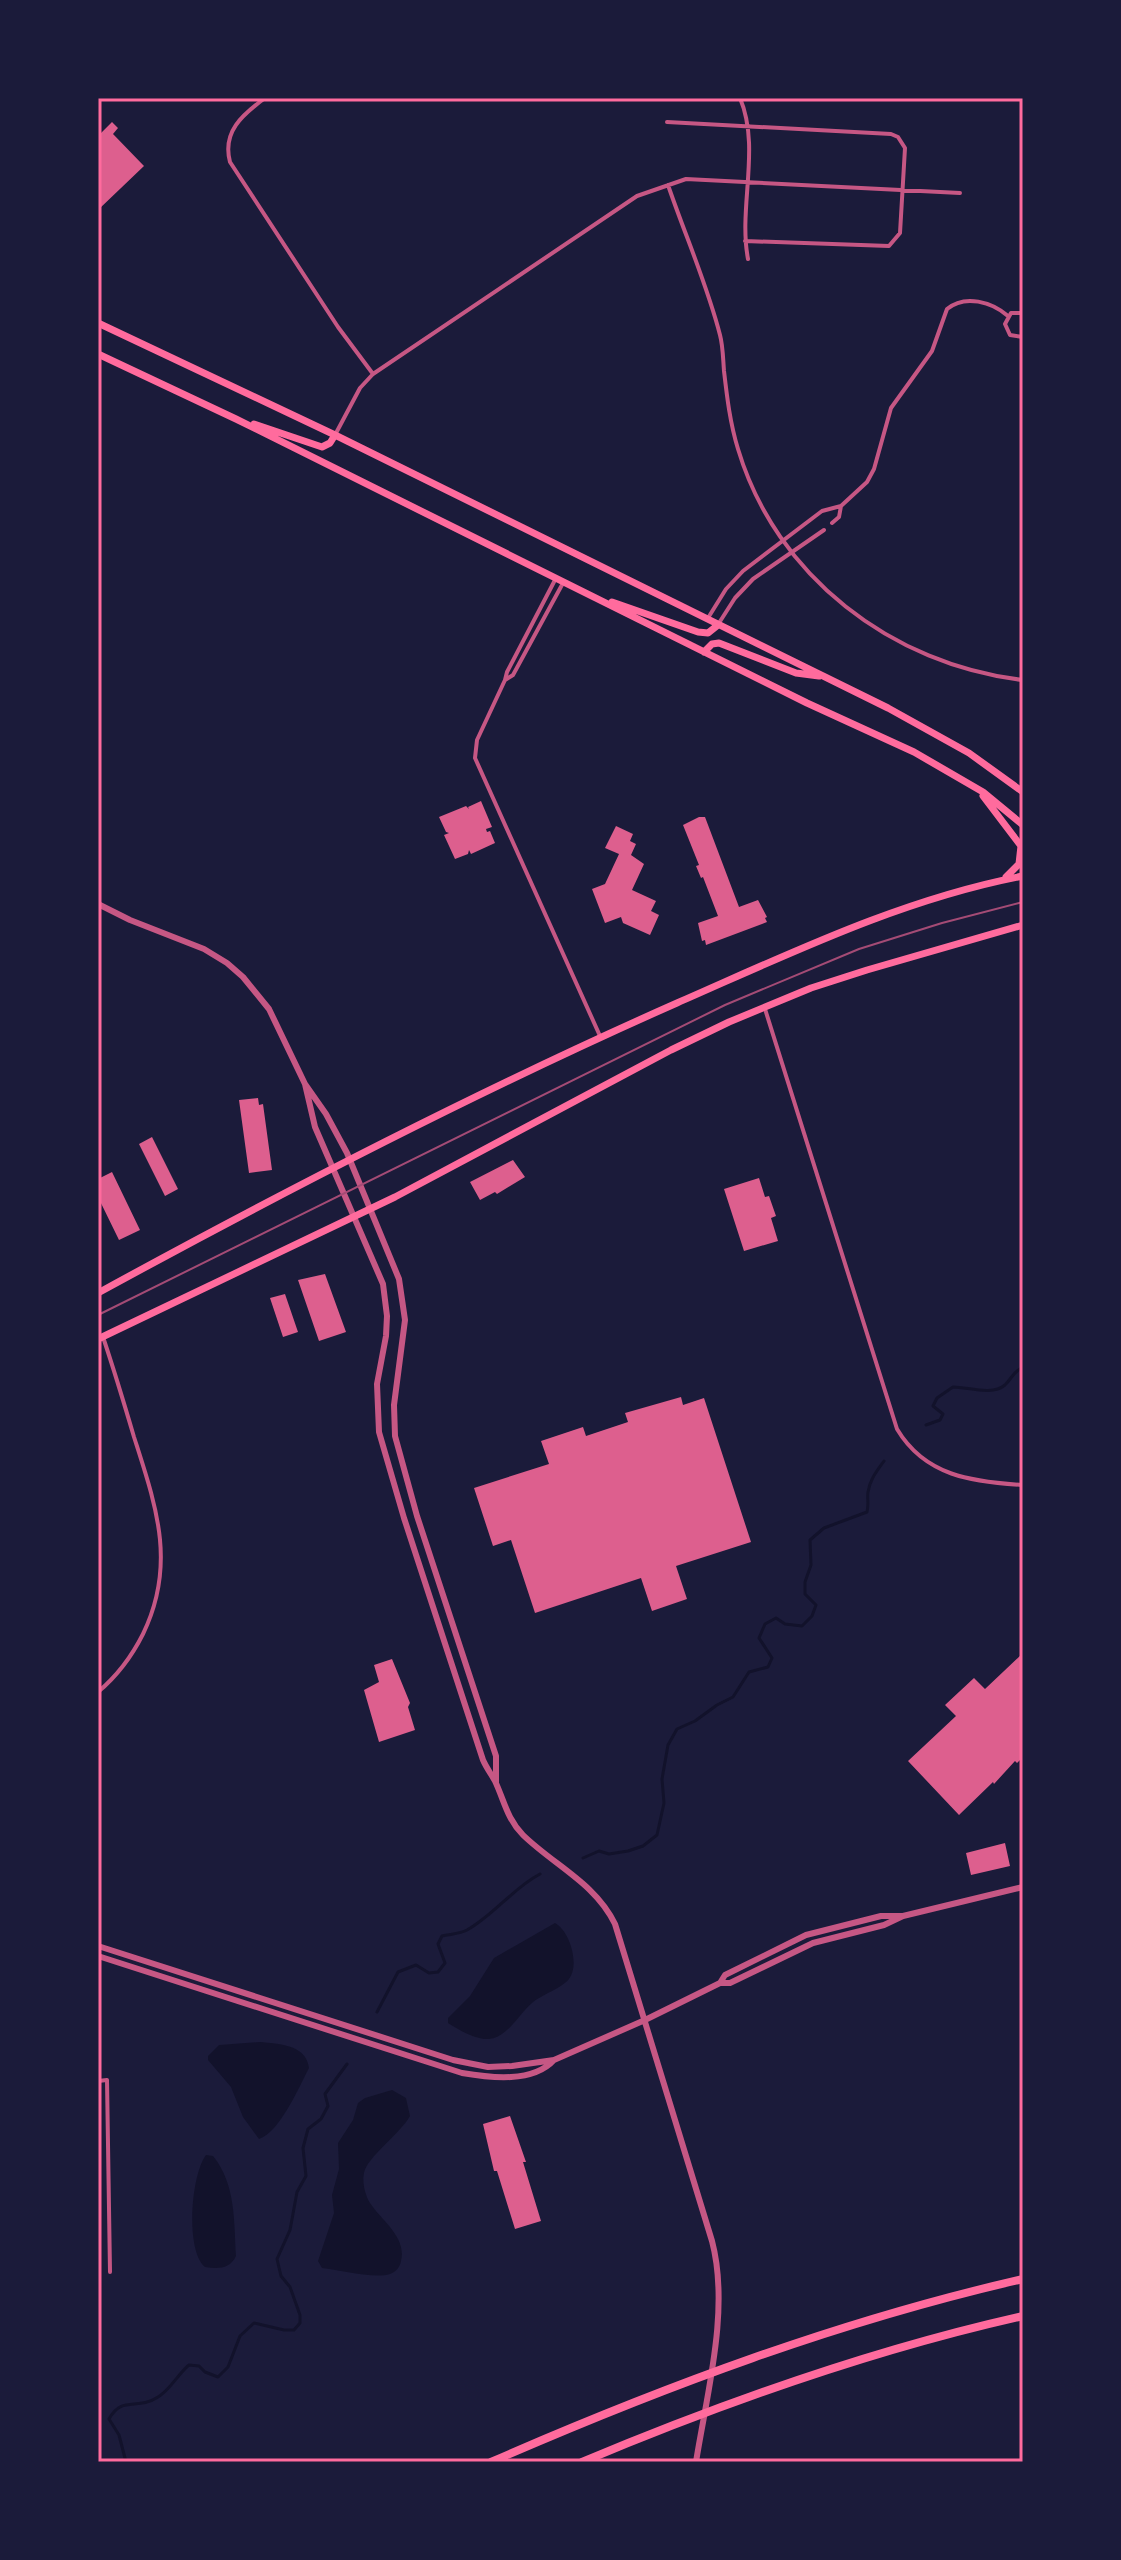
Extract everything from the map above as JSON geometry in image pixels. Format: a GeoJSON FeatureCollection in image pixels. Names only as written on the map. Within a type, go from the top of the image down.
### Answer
{"type":"FeatureCollection","features":[{"type":"Feature","properties":{"kind":"highway"},"geometry":{"type":"LineString","coordinates":[[491,2462],[674,2385],[809,2338],[917,2305],[1023,2279]]}},
{"type":"Feature","properties":{"kind":"highway"},"geometry":{"type":"LineString","coordinates":[[582,2462],[705,2411],[783,2384],[923,2341],[1023,2316]]}},
{"type":"Feature","properties":{"kind":"main road"},"geometry":{"type":"LineString","coordinates":[[98,323],[335,435],[825,677],[950,742],[988,765],[1023,792]]}},
{"type":"Feature","properties":{"kind":"main road"},"geometry":{"type":"LineString","coordinates":[[98,354],[236,419],[818,709],[914,752],[973,786],[1023,825]]}},
{"type":"Feature","properties":{"kind":"main road"},"geometry":{"type":"LineString","coordinates":[[236,419],[296,436],[322,447],[327,446],[335,435]]}},
{"type":"Feature","properties":{"kind":"main road"},"geometry":{"type":"LineString","coordinates":[[594,597],[698,632],[708,633],[718,625]]}},
{"type":"Feature","properties":{"kind":"main road"},"geometry":{"type":"LineString","coordinates":[[704,652],[712,644],[719,643],[796,673],[825,677]]}},
{"type":"Feature","properties":{"kind":"main road"},"geometry":{"type":"LineString","coordinates":[[973,786],[996,810],[1021,846],[1019,864],[999,881]]}},
{"type":"Feature","properties":{"kind":"main road"},"geometry":{"type":"LineString","coordinates":[[98,1293],[332,1166],[601,1036],[878,918],[953,892],[1023,876]]}},
{"type":"Feature","properties":{"kind":"main road"},"geometry":{"type":"LineString","coordinates":[[100,1338],[370,1209],[671,1050],[764,1007],[867,970],[1020,927]]}},
{"type":"Feature","properties":{"kind":"street"},"geometry":{"type":"LineString","coordinates":[[265,98],[246,112],[231,131],[227,147],[230,162],[338,327],[373,374]]}},
{"type":"Feature","properties":{"kind":"street"},"geometry":{"type":"LineString","coordinates":[[740,98],[747,126],[745,241],[748,259]]}},
{"type":"Feature","properties":{"kind":"street"},"geometry":{"type":"LineString","coordinates":[[667,122],[891,134],[898,137],[905,148],[900,233],[889,246],[745,241]]}},
{"type":"Feature","properties":{"kind":"street"},"geometry":{"type":"LineString","coordinates":[[335,435],[360,388],[373,374],[637,196],[686,179],[960,193]]}},
{"type":"Feature","properties":{"kind":"street"},"geometry":{"type":"LineString","coordinates":[[668,185],[721,339],[731,423],[745,470],[765,514],[783,542],[834,598],[893,639],[953,665],[997,677],[1023,680]]}},
{"type":"Feature","properties":{"kind":"street"},"geometry":{"type":"LineString","coordinates":[[707,620],[731,582],[822,511],[841,506],[867,482],[874,469],[891,408],[932,351],[947,309],[962,301],[988,303],[1008,316]]}},
{"type":"Feature","properties":{"kind":"street"},"geometry":{"type":"LineString","coordinates":[[1023,313],[1015,312],[1008,316],[1005,324],[1007,332],[1014,337],[1023,337]]}},
{"type":"Feature","properties":{"kind":"street"},"geometry":{"type":"LineString","coordinates":[[832,523],[839,517],[841,506]]}},
{"type":"Feature","properties":{"kind":"street"},"geometry":{"type":"LineString","coordinates":[[718,625],[742,589],[824,530]]}},
{"type":"Feature","properties":{"kind":"street"},"geometry":{"type":"LineString","coordinates":[[560,580],[507,672],[475,746],[476,763],[601,1036]]}},
{"type":"Feature","properties":{"kind":"street"},"geometry":{"type":"LineString","coordinates":[[98,904],[130,920],[192,943],[234,968],[265,1002],[305,1084],[326,1114],[349,1158],[394,1263],[404,1300],[405,1320],[394,1405],[395,1436],[417,1516],[496,1756],[496,1782]]}},
{"type":"Feature","properties":{"kind":"street"},"geometry":{"type":"LineString","coordinates":[[764,1007],[897,1429],[918,1455],[942,1471],[978,1482],[1023,1485]]}},
{"type":"Feature","properties":{"kind":"street"},"geometry":{"type":"LineString","coordinates":[[305,1084],[311,1115],[378,1270],[387,1306],[386,1336],[377,1384],[379,1432],[478,1746],[508,1815],[522,1834],[586,1884],[610,1913],[622,1942],[717,2260],[720,2281],[717,2324],[696,2460]]}},
{"type":"Feature","properties":{"kind":"street"},"geometry":{"type":"LineString","coordinates":[[98,1692],[125,1663],[142,1635],[154,1606],[163,1562],[153,1497],[100,1338]]}},
{"type":"Feature","properties":{"kind":"street"},"geometry":{"type":"LineString","coordinates":[[98,1946],[464,2063],[512,2066],[554,2060],[645,2020],[720,1983],[725,1975],[806,1935],[1023,1887]]}},
{"type":"Feature","properties":{"kind":"street"},"geometry":{"type":"LineString","coordinates":[[98,1956],[462,2073],[525,2075],[544,2071],[554,2060]]}},
{"type":"Feature","properties":{"kind":"street"},"geometry":{"type":"LineString","coordinates":[[251,2006],[254,1996]]}},
{"type":"Feature","properties":{"kind":"street"},"geometry":{"type":"LineString","coordinates":[[98,2081],[107,2080],[110,2272]]}},
{"type":"Feature","properties":{"kind":"shaded area"},"geometry":{"type":"Polygon","coordinates":[[[555,1923],[565,1933],[572,1949],[574,1965],[566,1982],[532,2003],[508,2030],[496,2037],[479,2038],[448,2023],[448,2018],[470,1996],[494,1958],[555,1923]]]}},
{"type":"Feature","properties":{"kind":"shaded area"},"geometry":{"type":"Polygon","coordinates":[[[260,2042],[297,2050],[307,2060],[309,2068],[274,2128],[259,2139],[243,2117],[231,2087],[208,2056],[219,2045],[260,2042]]]}},
{"type":"Feature","properties":{"kind":"shaded area"},"geometry":{"type":"Polygon","coordinates":[[[392,2090],[406,2098],[410,2116],[371,2160],[363,2180],[370,2203],[397,2237],[402,2252],[400,2265],[394,2272],[383,2275],[322,2268],[318,2261],[334,2213],[332,2195],[339,2169],[338,2143],[353,2120],[358,2103],[392,2090]]]}},
{"type":"Feature","properties":{"kind":"shaded area"},"geometry":{"type":"Polygon","coordinates":[[[206,2155],[213,2156],[221,2167],[230,2191],[234,2217],[236,2256],[227,2266],[219,2268],[205,2267],[199,2258],[193,2229],[194,2195],[206,2155]]]}},
{"type":"Feature","properties":{"kind":"building"},"geometry":{"type":"Polygon","coordinates":[[[112,122],[118,128],[113,134],[144,166],[98,210],[98,136],[112,122]]]}},
{"type":"Feature","properties":{"kind":"building"},"geometry":{"type":"Polygon","coordinates":[[[481,801],[492,827],[486,829],[487,832],[490,831],[495,843],[471,854],[469,850],[468,854],[455,859],[444,835],[449,833],[439,817],[466,806],[469,809],[481,801]]]}},
{"type":"Feature","properties":{"kind":"building"},"geometry":{"type":"Polygon","coordinates":[[[705,817],[739,907],[758,900],[767,917],[767,922],[706,945],[698,923],[718,916],[696,866],[699,865],[683,825],[705,817]]]}},
{"type":"Feature","properties":{"kind":"building"},"geometry":{"type":"Polygon","coordinates":[[[616,826],[633,834],[630,841],[636,844],[631,855],[644,864],[632,890],[656,901],[651,911],[659,915],[650,935],[623,923],[621,917],[605,923],[592,889],[605,884],[619,854],[605,848],[616,826]]]}},
{"type":"Feature","properties":{"kind":"building"},"geometry":{"type":"Polygon","coordinates":[[[258,1098],[259,1105],[263,1104],[272,1170],[249,1173],[239,1100],[258,1098]]]}},
{"type":"Feature","properties":{"kind":"building"},"geometry":{"type":"Polygon","coordinates":[[[152,1137],[178,1189],[165,1196],[139,1144],[152,1137]]]}},
{"type":"Feature","properties":{"kind":"building"},"geometry":{"type":"Polygon","coordinates":[[[513,1160],[525,1177],[480,1200],[470,1182],[513,1160]]]}},
{"type":"Feature","properties":{"kind":"building"},"geometry":{"type":"Polygon","coordinates":[[[112,1172],[140,1230],[119,1240],[98,1197],[98,1174],[100,1178],[112,1172]]]}},
{"type":"Feature","properties":{"kind":"building"},"geometry":{"type":"Polygon","coordinates":[[[759,1178],[776,1216],[771,1218],[778,1241],[744,1251],[724,1189],[759,1178]]]}},
{"type":"Feature","properties":{"kind":"building"},"geometry":{"type":"Polygon","coordinates":[[[325,1274],[346,1332],[319,1341],[298,1280],[325,1274]]]}},
{"type":"Feature","properties":{"kind":"building"},"geometry":{"type":"Polygon","coordinates":[[[285,1294],[298,1332],[283,1337],[270,1298],[285,1294]]]}},
{"type":"Feature","properties":{"kind":"building"},"geometry":{"type":"Polygon","coordinates":[[[681,1397],[683,1405],[704,1398],[751,1542],[676,1566],[687,1599],[652,1611],[641,1578],[535,1613],[511,1540],[493,1546],[474,1488],[549,1464],[541,1441],[583,1427],[586,1436],[628,1422],[625,1413],[681,1397]]]}},
{"type":"Feature","properties":{"kind":"building"},"geometry":{"type":"Polygon","coordinates":[[[1023,1653],[1023,1757],[1017,1763],[1015,1761],[959,1815],[908,1761],[956,1716],[945,1705],[974,1678],[985,1689],[1023,1653]]]}},
{"type":"Feature","properties":{"kind":"building"},"geometry":{"type":"Polygon","coordinates":[[[392,1659],[410,1703],[408,1707],[415,1730],[379,1742],[364,1690],[379,1682],[374,1665],[392,1659]]]}},
{"type":"Feature","properties":{"kind":"building"},"geometry":{"type":"Polygon","coordinates":[[[1005,1843],[1010,1866],[971,1875],[966,1853],[1005,1843]]]}},
{"type":"Feature","properties":{"kind":"building"},"geometry":{"type":"Polygon","coordinates":[[[510,2116],[541,2221],[515,2229],[497,2171],[494,2171],[483,2124],[510,2116]]]}},
{"type":"Feature","properties":{"kind":"waterway"},"geometry":{"type":"LineString","coordinates":[[926,1425],[940,1420],[943,1414],[933,1406],[937,1398],[953,1387],[994,1390],[1005,1385],[1023,1367]]}},
{"type":"Feature","properties":{"kind":"waterway"},"geometry":{"type":"LineString","coordinates":[[583,1858],[599,1851],[609,1854],[628,1851],[643,1846],[657,1835],[664,1803],[662,1779],[668,1745],[677,1729],[733,1697],[749,1672],[768,1667],[772,1658],[759,1638],[765,1624],[776,1618],[785,1624],[802,1626],[812,1616],[816,1605],[805,1594],[805,1582],[811,1565],[810,1540],[824,1528],[867,1512],[870,1483],[884,1461]]}},
{"type":"Feature","properties":{"kind":"waterway"},"geometry":{"type":"LineString","coordinates":[[377,2012],[398,1972],[416,1965],[429,1973],[438,1972],[445,1963],[438,1944],[442,1936],[464,1931],[477,1924],[540,1874]]}},
{"type":"Feature","properties":{"kind":"waterway"},"geometry":{"type":"LineString","coordinates":[[126,2462],[119,2435],[109,2419],[119,2407],[158,2397],[189,2365],[199,2366],[218,2377],[228,2367],[240,2336],[254,2323],[284,2330],[294,2330],[300,2323],[290,2287],[281,2276],[277,2259],[290,2230],[297,2192],[306,2176],[303,2148],[308,2129],[321,2119],[328,2106],[325,2094],[347,2064]]}},
{"type":"Feature","properties":{"kind":"tram line"},"geometry":{"type":"LineString","coordinates":[[98,1315],[725,1005],[859,949],[1023,902]]}}]}
